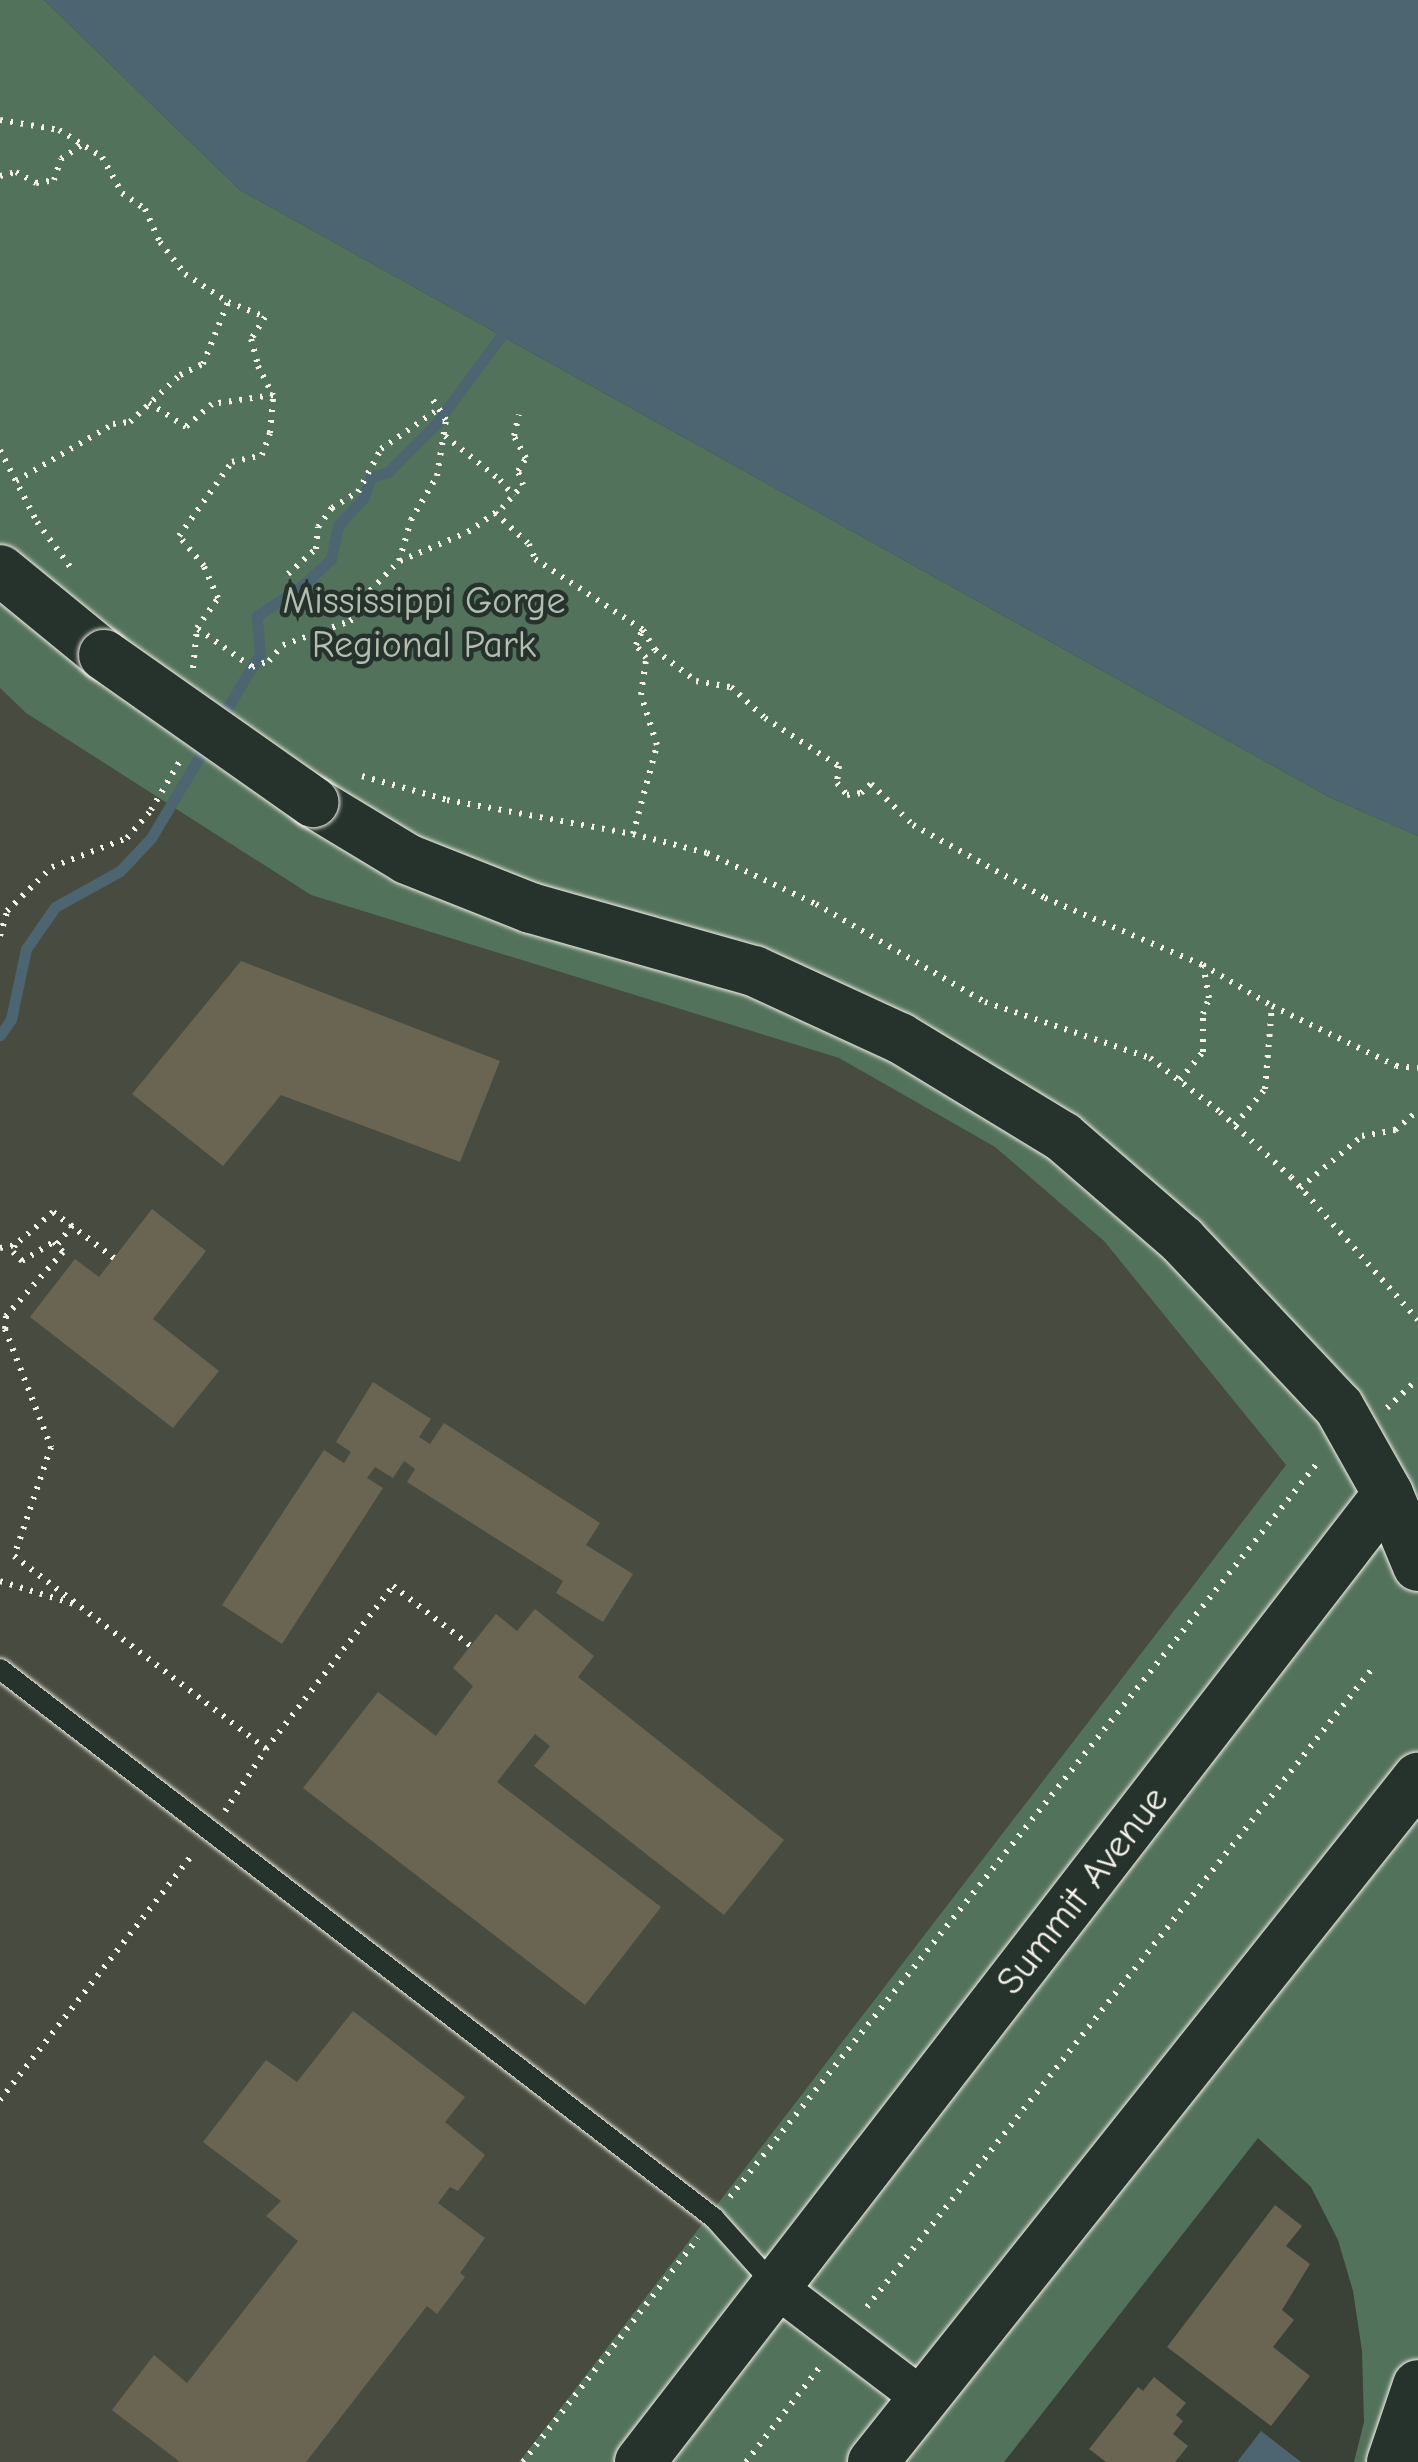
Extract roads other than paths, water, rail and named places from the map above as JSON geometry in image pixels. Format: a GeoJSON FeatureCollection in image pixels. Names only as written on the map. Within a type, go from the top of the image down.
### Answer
{"type":"FeatureCollection","features":[{"type":"Feature","properties":{"kind":"street"},"geometry":{"type":"LineString","coordinates":[[0,570],[104,655],[313,802],[407,859],[531,908],[754,971],[900,1038],[1063,1138],[1111,1176],[1250,1310],[1352,1428],[1388,1494],[1418,1566]]}},
{"type":"Feature","properties":{"kind":"street","name":"Summit Avenue"},"geometry":{"type":"LineString","coordinates":[[640,2462],[1388,1494]]}},
{"type":"Feature","properties":{"kind":"street"},"geometry":{"type":"LineString","coordinates":[[873,2462],[1418,1778]]}},
{"type":"Feature","properties":{"kind":"street"},"geometry":{"type":"LineString","coordinates":[[777,2288],[922,2398]]}},
{"type":"Feature","properties":{"kind":"street"},"geometry":{"type":"LineString","coordinates":[[1392,2462],[1418,2385]]}},
{"type":"Feature","properties":{"kind":"lane"},"geometry":{"type":"LineString","coordinates":[[0,1669],[714,2218],[777,2288]]}},
{"type":"Feature","properties":{"kind":"water"},"geometry":{"type":"Polygon","coordinates":[[[44,0],[1418,0],[1418,836],[1329,797],[240,190],[44,0]]]}},
{"type":"Feature","properties":{"kind":"water"},"geometry":{"type":"Polygon","coordinates":[[[1261,2431],[1301,2462],[1237,2462],[1261,2431]]]}},
{"type":"Feature","properties":{"kind":"waterway"},"geometry":{"type":"LineString","coordinates":[[218,723],[260,654],[257,616],[302,586],[331,559],[338,526],[364,497],[371,477],[388,472],[436,424],[501,336]]}},
{"type":"Feature","properties":{"kind":"waterway"},"geometry":{"type":"LineString","coordinates":[[0,1035],[11,1019],[26,949],[55,907],[120,871],[151,838],[207,744]]}},
{"type":"Feature","properties":{"kind":"park label","name":"Mississippi Gorge Regional Park"},"geometry":{"type":"Point","coordinates":[424,624]}}]}
